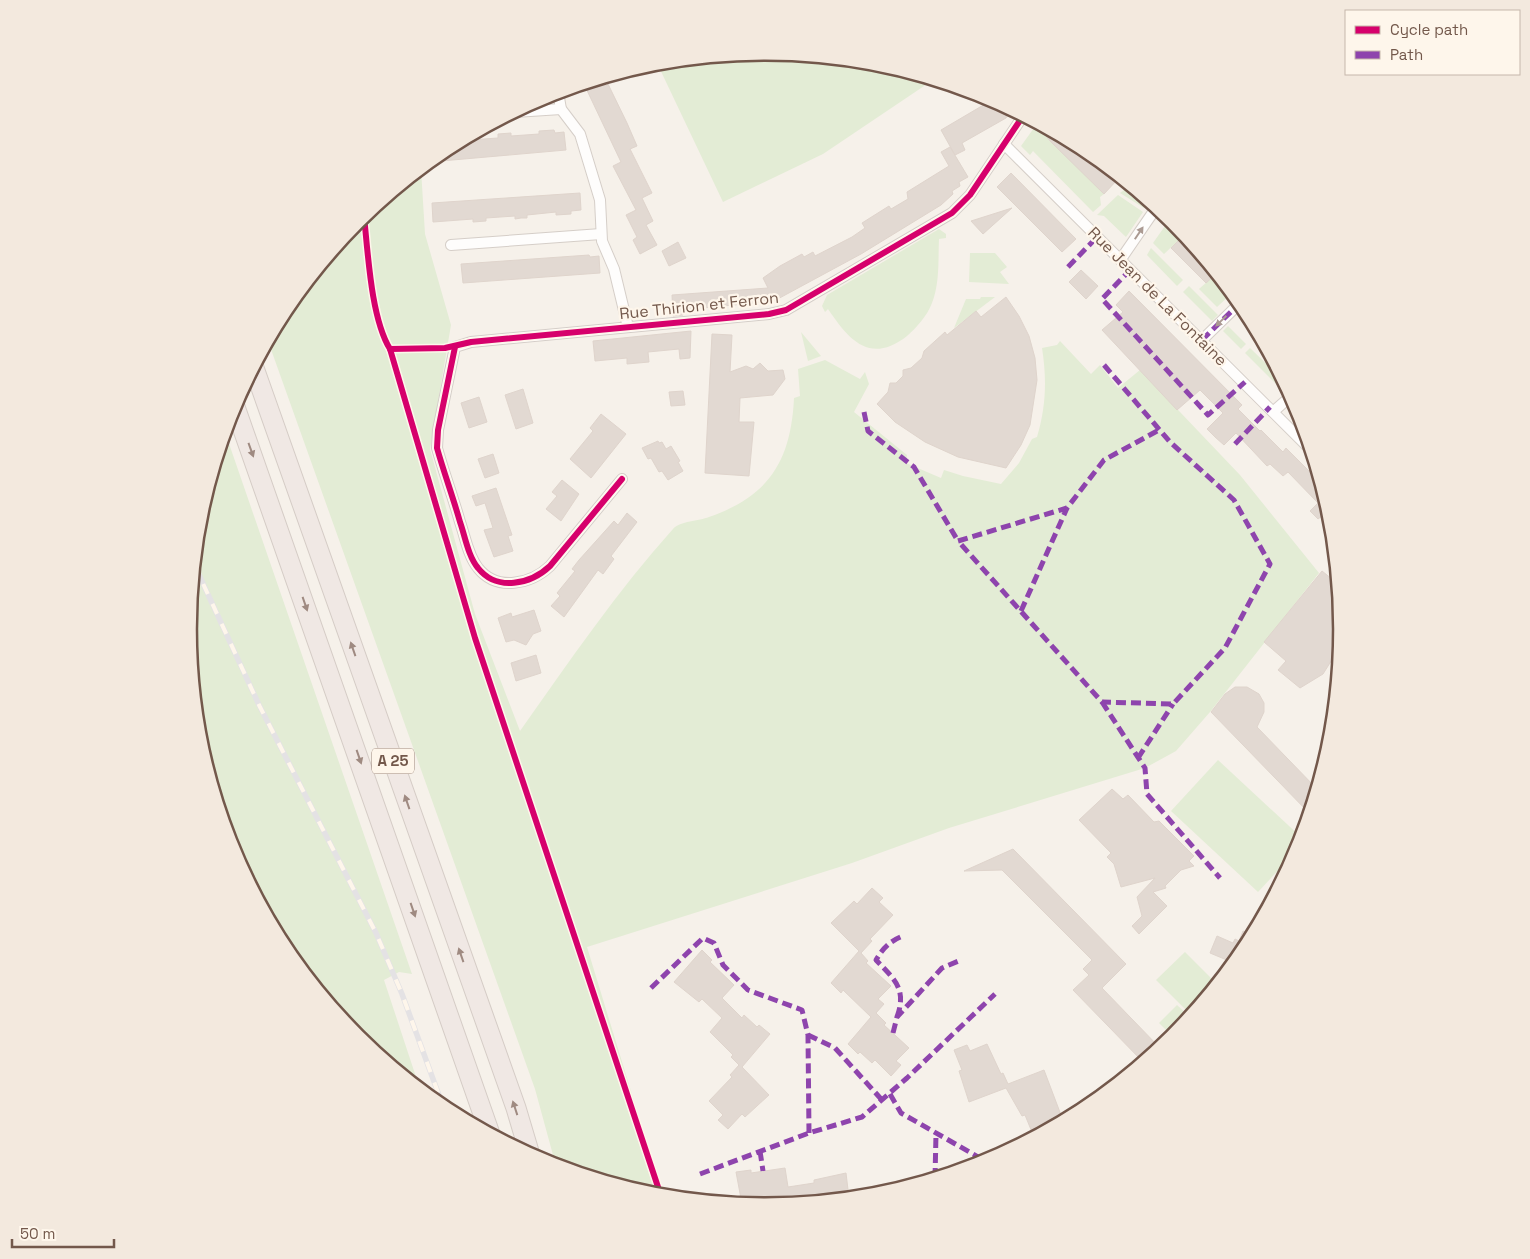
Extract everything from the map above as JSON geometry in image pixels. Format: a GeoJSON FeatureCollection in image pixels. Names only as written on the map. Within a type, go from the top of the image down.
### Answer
{"type":"FeatureCollection","features":[{"type":"Feature","properties":{"kind":"highway","name":"A 25"},"geometry":{"type":"LineString","coordinates":[[257,375],[516,1108],[527,1145]]}},
{"type":"Feature","properties":{"kind":"highway","name":"A 25"},"geometry":{"type":"LineString","coordinates":[[238,416],[487,1125]]}},
{"type":"Feature","properties":{"kind":"street"},"geometry":{"type":"LineString","coordinates":[[559,100],[561,109],[580,134],[600,200],[601,234],[614,269],[628,327]]}},
{"type":"Feature","properties":{"kind":"street"},"geometry":{"type":"LineString","coordinates":[[535,111],[561,109]]}},
{"type":"Feature","properties":{"kind":"street","name":"Rue Thirion et Ferron"},"geometry":{"type":"LineString","coordinates":[[622,479],[550,566],[538,576],[519,582],[504,583],[482,572],[471,554],[437,448],[438,430],[455,347],[471,342],[769,314],[789,308],[952,212],[970,195],[1019,122]]}},
{"type":"Feature","properties":{"kind":"street","name":"Rue Jean de La Fontaine"},"geometry":{"type":"LineString","coordinates":[[1004,144],[1300,438]]}},
{"type":"Feature","properties":{"kind":"street"},"geometry":{"type":"LineString","coordinates":[[1121,259],[1152,214]]}},
{"type":"Feature","properties":{"kind":"street"},"geometry":{"type":"LineString","coordinates":[[451,244],[601,234]]}},
{"type":"Feature","properties":{"kind":"street"},"geometry":{"type":"LineString","coordinates":[[1202,340],[1234,309]]}},
{"type":"Feature","properties":{"kind":"street"},"geometry":{"type":"LineString","coordinates":[[1274,411],[1285,402]]}},
{"type":"Feature","properties":{"kind":"green space"},"geometry":{"type":"Polygon","coordinates":[[[728,62],[802,62],[876,72],[926,85],[823,154],[723,202],[661,71],[728,62]]]}},
{"type":"Feature","properties":{"kind":"green space"},"geometry":{"type":"Polygon","coordinates":[[[1033,129],[1047,136],[1104,194],[1100,197],[1101,205],[1093,212],[1033,151],[1030,155],[1021,146],[1033,129]]]}},
{"type":"Feature","properties":{"kind":"green space"},"geometry":{"type":"Polygon","coordinates":[[[422,177],[425,234],[451,325],[430,449],[475,614],[520,731],[613,602],[673,529],[680,524],[705,518],[730,508],[761,487],[773,473],[782,458],[788,440],[794,398],[800,396],[798,369],[825,360],[860,379],[865,372],[869,384],[854,412],[907,455],[906,463],[941,478],[944,470],[1001,484],[1019,463],[1032,439],[1037,437],[1045,393],[1042,348],[1057,345],[1060,341],[1091,374],[1100,365],[1118,388],[1140,370],[1240,475],[1319,573],[1210,712],[1176,751],[1145,768],[949,828],[852,863],[587,947],[661,1188],[582,1168],[553,1156],[535,1089],[271,349],[314,284],[338,255],[390,202],[422,177]]]}},
{"type":"Feature","properties":{"kind":"green space"},"geometry":{"type":"Polygon","coordinates":[[[1124,190],[1145,207],[1144,208],[1120,193],[1124,190]]]}},
{"type":"Feature","properties":{"kind":"green space"},"geometry":{"type":"Polygon","coordinates":[[[1118,195],[1143,212],[1126,237],[1104,216],[1097,215],[1118,195]]]}},
{"type":"Feature","properties":{"kind":"green space"},"geometry":{"type":"Polygon","coordinates":[[[1165,226],[1178,240],[1164,254],[1153,243],[1165,226]]]}},
{"type":"Feature","properties":{"kind":"green space"},"geometry":{"type":"Polygon","coordinates":[[[939,229],[946,234],[946,238],[939,239],[935,295],[925,317],[907,336],[894,344],[882,348],[871,348],[861,345],[852,339],[828,309],[825,312],[822,306],[827,295],[939,229]]]}},
{"type":"Feature","properties":{"kind":"green space"},"geometry":{"type":"Polygon","coordinates":[[[1151,248],[1183,280],[1177,286],[1147,255],[1151,248]]]}},
{"type":"Feature","properties":{"kind":"green space"},"geometry":{"type":"Polygon","coordinates":[[[970,253],[995,253],[1007,267],[1000,272],[1009,284],[969,282],[970,253]]]}},
{"type":"Feature","properties":{"kind":"green space"},"geometry":{"type":"Polygon","coordinates":[[[1211,278],[1226,298],[1217,307],[1199,289],[1211,278]]]}},
{"type":"Feature","properties":{"kind":"green space"},"geometry":{"type":"Polygon","coordinates":[[[1189,286],[1218,315],[1212,321],[1183,292],[1189,286]]]}},
{"type":"Feature","properties":{"kind":"green space"},"geometry":{"type":"Polygon","coordinates":[[[981,297],[995,297],[954,328],[966,299],[980,299],[981,297]]]}},
{"type":"Feature","properties":{"kind":"green space"},"geometry":{"type":"Polygon","coordinates":[[[1228,326],[1246,344],[1241,349],[1223,331],[1228,326]]]}},
{"type":"Feature","properties":{"kind":"green space"},"geometry":{"type":"Polygon","coordinates":[[[801,332],[821,356],[808,361],[801,332]]]}},
{"type":"Feature","properties":{"kind":"green space"},"geometry":{"type":"Polygon","coordinates":[[[1250,348],[1268,366],[1279,387],[1245,353],[1250,348]]]}},
{"type":"Feature","properties":{"kind":"green space"},"geometry":{"type":"Polygon","coordinates":[[[229,443],[412,974],[399,972],[384,980],[416,1078],[390,1057],[363,1031],[314,975],[293,945],[255,881],[240,847],[216,777],[202,704],[198,667],[198,592],[208,519],[216,482],[229,443]]]}},
{"type":"Feature","properties":{"kind":"green space"},"geometry":{"type":"Polygon","coordinates":[[[1218,760],[1296,832],[1281,867],[1258,892],[1171,811],[1218,760]]]}},
{"type":"Feature","properties":{"kind":"green space"},"geometry":{"type":"Polygon","coordinates":[[[1185,952],[1212,979],[1186,1010],[1156,980],[1185,952]]]}},
{"type":"Feature","properties":{"kind":"green space"},"geometry":{"type":"Polygon","coordinates":[[[1177,1005],[1185,1012],[1167,1031],[1159,1023],[1177,1005]]]}},
{"type":"Feature","properties":{"kind":"building"},"geometry":{"type":"Polygon","coordinates":[[[608,84],[637,146],[630,149],[652,193],[642,198],[653,221],[646,225],[657,245],[640,254],[633,240],[637,237],[626,215],[636,210],[613,166],[621,162],[587,90],[608,84]]]}},
{"type":"Feature","properties":{"kind":"building"},"geometry":{"type":"Polygon","coordinates":[[[983,105],[1007,116],[962,143],[965,150],[955,155],[941,130],[983,105]]]}},
{"type":"Feature","properties":{"kind":"building"},"geometry":{"type":"Polygon","coordinates":[[[554,130],[555,133],[564,132],[566,150],[444,161],[477,140],[498,138],[498,134],[511,133],[511,136],[539,134],[539,131],[554,130]]]}},
{"type":"Feature","properties":{"kind":"building"},"geometry":{"type":"Polygon","coordinates":[[[1045,135],[1081,157],[1115,182],[1104,194],[1045,135]]]}},
{"type":"Feature","properties":{"kind":"building"},"geometry":{"type":"Polygon","coordinates":[[[950,147],[968,177],[959,182],[960,186],[952,191],[953,194],[941,205],[861,254],[774,301],[683,310],[683,315],[673,316],[672,295],[768,288],[763,278],[780,266],[802,254],[804,257],[813,252],[815,256],[852,237],[865,228],[862,223],[889,206],[891,209],[908,199],[907,192],[949,166],[941,152],[950,147]]]}},
{"type":"Feature","properties":{"kind":"building"},"geometry":{"type":"Polygon","coordinates":[[[1011,173],[1076,239],[1062,252],[997,187],[1011,173]]]}},
{"type":"Feature","properties":{"kind":"building"},"geometry":{"type":"Polygon","coordinates":[[[580,193],[581,210],[571,211],[571,214],[556,215],[556,212],[527,215],[527,218],[515,219],[515,216],[486,218],[486,221],[473,222],[473,219],[433,222],[432,203],[580,193]]]}},
{"type":"Feature","properties":{"kind":"building"},"geometry":{"type":"Polygon","coordinates":[[[1012,208],[983,234],[971,221],[1012,208]]]}},
{"type":"Feature","properties":{"kind":"building"},"geometry":{"type":"Polygon","coordinates":[[[1179,240],[1211,278],[1206,283],[1171,248],[1179,240]]]}},
{"type":"Feature","properties":{"kind":"building"},"geometry":{"type":"Polygon","coordinates":[[[678,242],[686,258],[669,266],[662,251],[678,242]]]}},
{"type":"Feature","properties":{"kind":"building"},"geometry":{"type":"Polygon","coordinates":[[[589,255],[590,257],[599,256],[600,273],[463,283],[461,264],[589,255]]]}},
{"type":"Feature","properties":{"kind":"building"},"geometry":{"type":"Polygon","coordinates":[[[1081,270],[1098,286],[1086,299],[1069,282],[1081,270]]]}},
{"type":"Feature","properties":{"kind":"building"},"geometry":{"type":"Polygon","coordinates":[[[1129,291],[1242,405],[1238,409],[1260,431],[1283,452],[1286,448],[1311,473],[1321,516],[1318,519],[1310,511],[1318,503],[1288,472],[1283,476],[1270,464],[1267,466],[1236,433],[1224,445],[1207,429],[1223,413],[1200,390],[1177,410],[1102,330],[1123,312],[1116,305],[1129,291]]]}},
{"type":"Feature","properties":{"kind":"building"},"geometry":{"type":"Polygon","coordinates":[[[1006,297],[1019,316],[1029,336],[1035,358],[1037,380],[1030,425],[1021,445],[1006,468],[958,457],[925,442],[895,422],[877,404],[888,392],[890,383],[896,383],[903,376],[903,370],[911,368],[922,358],[924,351],[945,332],[947,335],[976,311],[981,317],[1006,297]]]}},
{"type":"Feature","properties":{"kind":"building"},"geometry":{"type":"Polygon","coordinates":[[[691,331],[690,358],[680,359],[679,349],[648,352],[649,362],[627,364],[627,358],[595,361],[593,341],[691,331]]]}},
{"type":"Feature","properties":{"kind":"building"},"geometry":{"type":"Polygon","coordinates":[[[712,334],[732,335],[730,372],[746,366],[753,369],[760,363],[768,371],[783,370],[785,379],[773,395],[740,398],[739,422],[754,422],[749,476],[705,473],[712,334]]]}},
{"type":"Feature","properties":{"kind":"building"},"geometry":{"type":"Polygon","coordinates":[[[523,389],[533,423],[516,429],[505,395],[523,389]]]}},
{"type":"Feature","properties":{"kind":"building"},"geometry":{"type":"Polygon","coordinates":[[[683,391],[685,405],[671,406],[669,392],[683,391]]]}},
{"type":"Feature","properties":{"kind":"building"},"geometry":{"type":"Polygon","coordinates":[[[479,397],[487,422],[469,428],[461,403],[479,397]]]}},
{"type":"Feature","properties":{"kind":"building"},"geometry":{"type":"Polygon","coordinates":[[[601,414],[626,434],[591,478],[570,459],[593,431],[590,428],[601,414]]]}},
{"type":"Feature","properties":{"kind":"building"},"geometry":{"type":"Polygon","coordinates":[[[658,441],[659,443],[662,442],[666,449],[671,446],[680,461],[678,462],[683,471],[668,480],[662,471],[659,472],[651,458],[648,459],[642,448],[658,441]]]}},
{"type":"Feature","properties":{"kind":"building"},"geometry":{"type":"Polygon","coordinates":[[[493,454],[499,473],[485,478],[478,459],[493,454]]]}},
{"type":"Feature","properties":{"kind":"building"},"geometry":{"type":"Polygon","coordinates":[[[562,480],[579,494],[561,521],[546,509],[557,496],[552,492],[562,480]]]}},
{"type":"Feature","properties":{"kind":"building"},"geometry":{"type":"Polygon","coordinates":[[[496,488],[512,535],[508,536],[513,551],[494,557],[484,530],[493,528],[485,503],[476,506],[472,496],[496,488]]]}},
{"type":"Feature","properties":{"kind":"building"},"geometry":{"type":"Polygon","coordinates":[[[627,513],[637,522],[611,556],[614,559],[603,574],[598,570],[564,617],[551,606],[560,596],[557,593],[575,571],[572,569],[579,560],[614,521],[618,525],[627,513]]]}},
{"type":"Feature","properties":{"kind":"building"},"geometry":{"type":"Polygon","coordinates":[[[1322,571],[1330,578],[1332,659],[1323,674],[1300,688],[1278,670],[1286,661],[1264,642],[1322,571]]]}},
{"type":"Feature","properties":{"kind":"building"},"geometry":{"type":"Polygon","coordinates":[[[534,610],[541,631],[533,634],[526,645],[514,640],[506,642],[498,618],[511,613],[512,617],[534,610]]]}},
{"type":"Feature","properties":{"kind":"building"},"geometry":{"type":"Polygon","coordinates":[[[536,655],[541,673],[516,681],[511,663],[536,655]]]}},
{"type":"Feature","properties":{"kind":"building"},"geometry":{"type":"Polygon","coordinates":[[[1235,687],[1247,687],[1259,694],[1264,703],[1264,712],[1257,727],[1312,784],[1304,808],[1211,712],[1225,694],[1235,687]]]}},
{"type":"Feature","properties":{"kind":"building"},"geometry":{"type":"Polygon","coordinates":[[[1112,789],[1123,799],[1128,795],[1154,822],[1159,821],[1194,856],[1189,861],[1194,866],[1181,870],[1165,886],[1166,888],[1153,892],[1167,906],[1139,934],[1132,926],[1142,916],[1137,897],[1155,878],[1121,887],[1114,864],[1107,857],[1111,853],[1079,820],[1112,789]]]}},
{"type":"Feature","properties":{"kind":"building"},"geometry":{"type":"Polygon","coordinates":[[[1013,849],[1126,964],[1102,988],[1155,1043],[1139,1058],[1073,990],[1089,975],[1083,969],[1092,960],[1002,870],[964,871],[1013,849]]]}},
{"type":"Feature","properties":{"kind":"building"},"geometry":{"type":"Polygon","coordinates":[[[872,888],[883,898],[879,902],[893,915],[870,939],[872,941],[861,953],[868,961],[866,963],[891,986],[878,999],[884,1004],[876,1013],[886,1023],[884,1025],[909,1048],[896,1061],[901,1065],[891,1076],[875,1060],[872,1063],[860,1052],[858,1054],[848,1044],[871,1017],[843,990],[841,993],[831,983],[859,951],[831,923],[854,901],[857,904],[872,888]]]}},
{"type":"Feature","properties":{"kind":"building"},"geometry":{"type":"Polygon","coordinates":[[[1243,931],[1246,932],[1227,960],[1210,953],[1217,936],[1233,943],[1235,939],[1239,941],[1243,931]]]}},
{"type":"Feature","properties":{"kind":"building"},"geometry":{"type":"Polygon","coordinates":[[[702,950],[712,960],[710,962],[734,985],[722,998],[742,1018],[744,1015],[757,1027],[759,1025],[770,1034],[742,1067],[769,1095],[745,1117],[742,1114],[728,1129],[718,1120],[723,1115],[709,1101],[732,1077],[730,1075],[739,1065],[731,1057],[733,1055],[710,1032],[722,1018],[702,999],[699,1002],[674,982],[702,950]]]}},
{"type":"Feature","properties":{"kind":"building"},"geometry":{"type":"Polygon","coordinates":[[[987,1044],[1001,1074],[1003,1073],[1008,1084],[1044,1070],[1061,1115],[1044,1122],[1045,1124],[1032,1131],[1025,1115],[1022,1116],[1006,1088],[969,1102],[959,1071],[962,1070],[954,1050],[967,1045],[970,1051],[987,1044]]]}},
{"type":"Feature","properties":{"kind":"building"},"geometry":{"type":"Polygon","coordinates":[[[785,1168],[788,1187],[814,1183],[814,1180],[846,1173],[848,1192],[802,1197],[741,1197],[736,1172],[751,1170],[751,1173],[785,1168]]]}},
{"type":"Feature","properties":{"kind":"railway"},"geometry":{"type":"LineString","coordinates":[[200,576],[259,705],[376,933],[402,994],[439,1094]]}},
{"type":"Feature","properties":{"kind":"marked path"},"geometry":{"type":"LineString","coordinates":[[1068,267],[1098,236]]}},
{"type":"Feature","properties":{"kind":"marked path"},"geometry":{"type":"LineString","coordinates":[[1131,269],[1102,299],[1208,415],[1245,382]]}},
{"type":"Feature","properties":{"kind":"marked path"},"geometry":{"type":"LineString","coordinates":[[1202,340],[1234,309]]}},
{"type":"Feature","properties":{"kind":"marked path"},"geometry":{"type":"LineString","coordinates":[[1104,365],[1170,442],[1234,500],[1270,564],[1225,648],[1173,704],[1102,702],[958,541],[1067,508],[1104,460],[1159,430]]}},
{"type":"Feature","properties":{"kind":"marked path"},"geometry":{"type":"LineString","coordinates":[[1235,444],[1270,407]]}},
{"type":"Feature","properties":{"kind":"marked path"},"geometry":{"type":"LineString","coordinates":[[864,412],[868,431],[914,467],[958,541]]}},
{"type":"Feature","properties":{"kind":"marked path"},"geometry":{"type":"LineString","coordinates":[[1021,611],[1067,508]]}},
{"type":"Feature","properties":{"kind":"marked path"},"geometry":{"type":"LineString","coordinates":[[1102,702],[1145,768],[1147,794],[1220,878]]}},
{"type":"Feature","properties":{"kind":"marked path"},"geometry":{"type":"LineString","coordinates":[[1138,758],[1173,704]]}},
{"type":"Feature","properties":{"kind":"marked path"},"geometry":{"type":"LineString","coordinates":[[897,1017],[901,999],[900,992],[894,979],[876,960],[887,945],[903,936]]}},
{"type":"Feature","properties":{"kind":"marked path"},"geometry":{"type":"LineString","coordinates":[[651,988],[703,938],[714,943],[723,965],[748,990],[802,1010],[808,1035],[809,1133]]}},
{"type":"Feature","properties":{"kind":"marked path"},"geometry":{"type":"LineString","coordinates":[[893,1033],[897,1017],[942,968],[961,960]]}},
{"type":"Feature","properties":{"kind":"marked path"},"geometry":{"type":"LineString","coordinates":[[700,1174],[809,1133],[862,1117],[907,1078],[995,994]]}},
{"type":"Feature","properties":{"kind":"marked path"},"geometry":{"type":"LineString","coordinates":[[808,1035],[835,1048],[882,1100]]}},
{"type":"Feature","properties":{"kind":"marked path"},"geometry":{"type":"LineString","coordinates":[[890,1094],[901,1113],[977,1156]]}},
{"type":"Feature","properties":{"kind":"marked path"},"geometry":{"type":"LineString","coordinates":[[935,1172],[936,1134]]}},
{"type":"Feature","properties":{"kind":"marked path"},"geometry":{"type":"LineString","coordinates":[[760,1151],[763,1171]]}},
{"type":"Feature","properties":{"kind":"cycle path"},"geometry":{"type":"LineString","coordinates":[[390,349],[445,348],[471,342],[769,314],[786,310],[952,213],[970,195],[1019,122]]}},
{"type":"Feature","properties":{"kind":"cycle path"},"geometry":{"type":"LineString","coordinates":[[365,226],[371,285],[378,320],[390,349],[475,638],[658,1188]]}},
{"type":"Feature","properties":{"kind":"cycle path"},"geometry":{"type":"LineString","coordinates":[[455,347],[438,430],[437,448],[469,552],[478,568],[486,576],[504,583],[514,583],[524,581],[542,572],[550,566],[622,479]]}}]}
